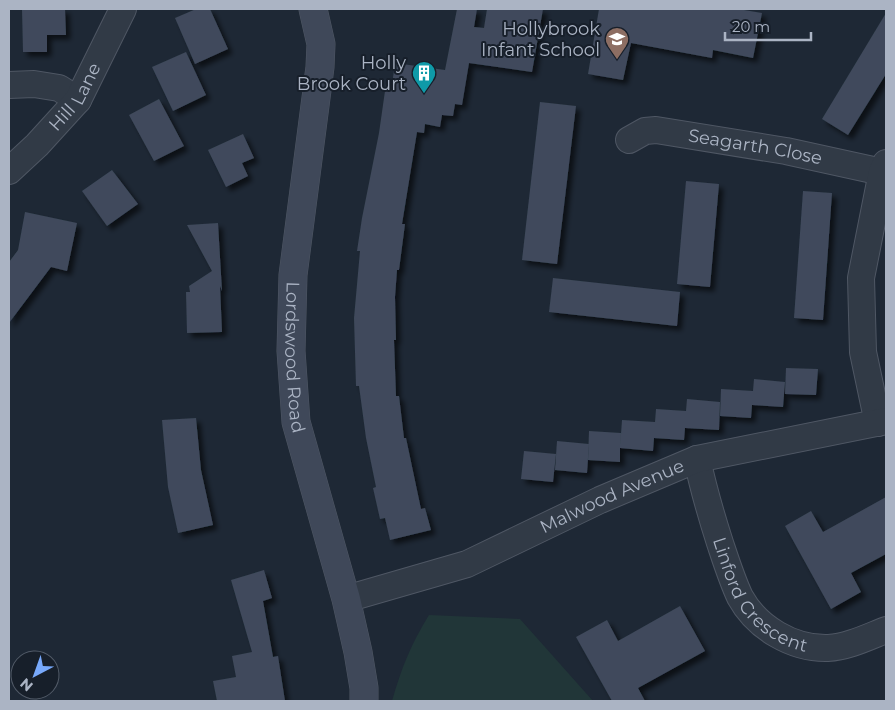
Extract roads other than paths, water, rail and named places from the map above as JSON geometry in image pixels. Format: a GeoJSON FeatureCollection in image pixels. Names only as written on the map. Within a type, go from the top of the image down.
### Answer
{"type":"FeatureCollection","features":[{"type":"Feature","properties":{"kind":"street","name":"Hill Lane"},"geometry":{"type":"LineString","coordinates":[[9,171],[37,145],[78,100],[123,9]]}},
{"type":"Feature","properties":{"kind":"street","name":"Lordswood Road"},"geometry":{"type":"LineString","coordinates":[[313,9],[321,44],[320,67],[293,275],[291,351],[296,422],[346,599],[358,652],[364,688],[364,701]]}},
{"type":"Feature","properties":{"kind":"street"},"geometry":{"type":"LineString","coordinates":[[9,86],[34,84],[59,88],[78,100]]}},
{"type":"Feature","properties":{"kind":"street","name":"Seagarth Close"},"geometry":{"type":"LineString","coordinates":[[629,140],[645,131],[656,130],[884,168]]}},
{"type":"Feature","properties":{"kind":"street"},"geometry":{"type":"LineString","coordinates":[[882,422],[863,352],[861,278],[884,168]]}},
{"type":"Feature","properties":{"kind":"street","name":"Malwood Avenue"},"geometry":{"type":"LineString","coordinates":[[346,599],[467,564],[600,500],[697,458],[882,422]]}},
{"type":"Feature","properties":{"kind":"street","name":"Linford Crescent"},"geometry":{"type":"LineString","coordinates":[[697,458],[712,517],[732,577],[741,598],[753,615],[769,629],[789,641],[809,646],[828,648],[848,644],[886,630]]}},
{"type":"Feature","properties":{"kind":"place","name":"Hollybrook Infant School"},"geometry":{"type":"Point","coordinates":[617,60]}},
{"type":"Feature","properties":{"kind":"place","name":"Holly Brook Court"},"geometry":{"type":"Point","coordinates":[424,94]}}]}
